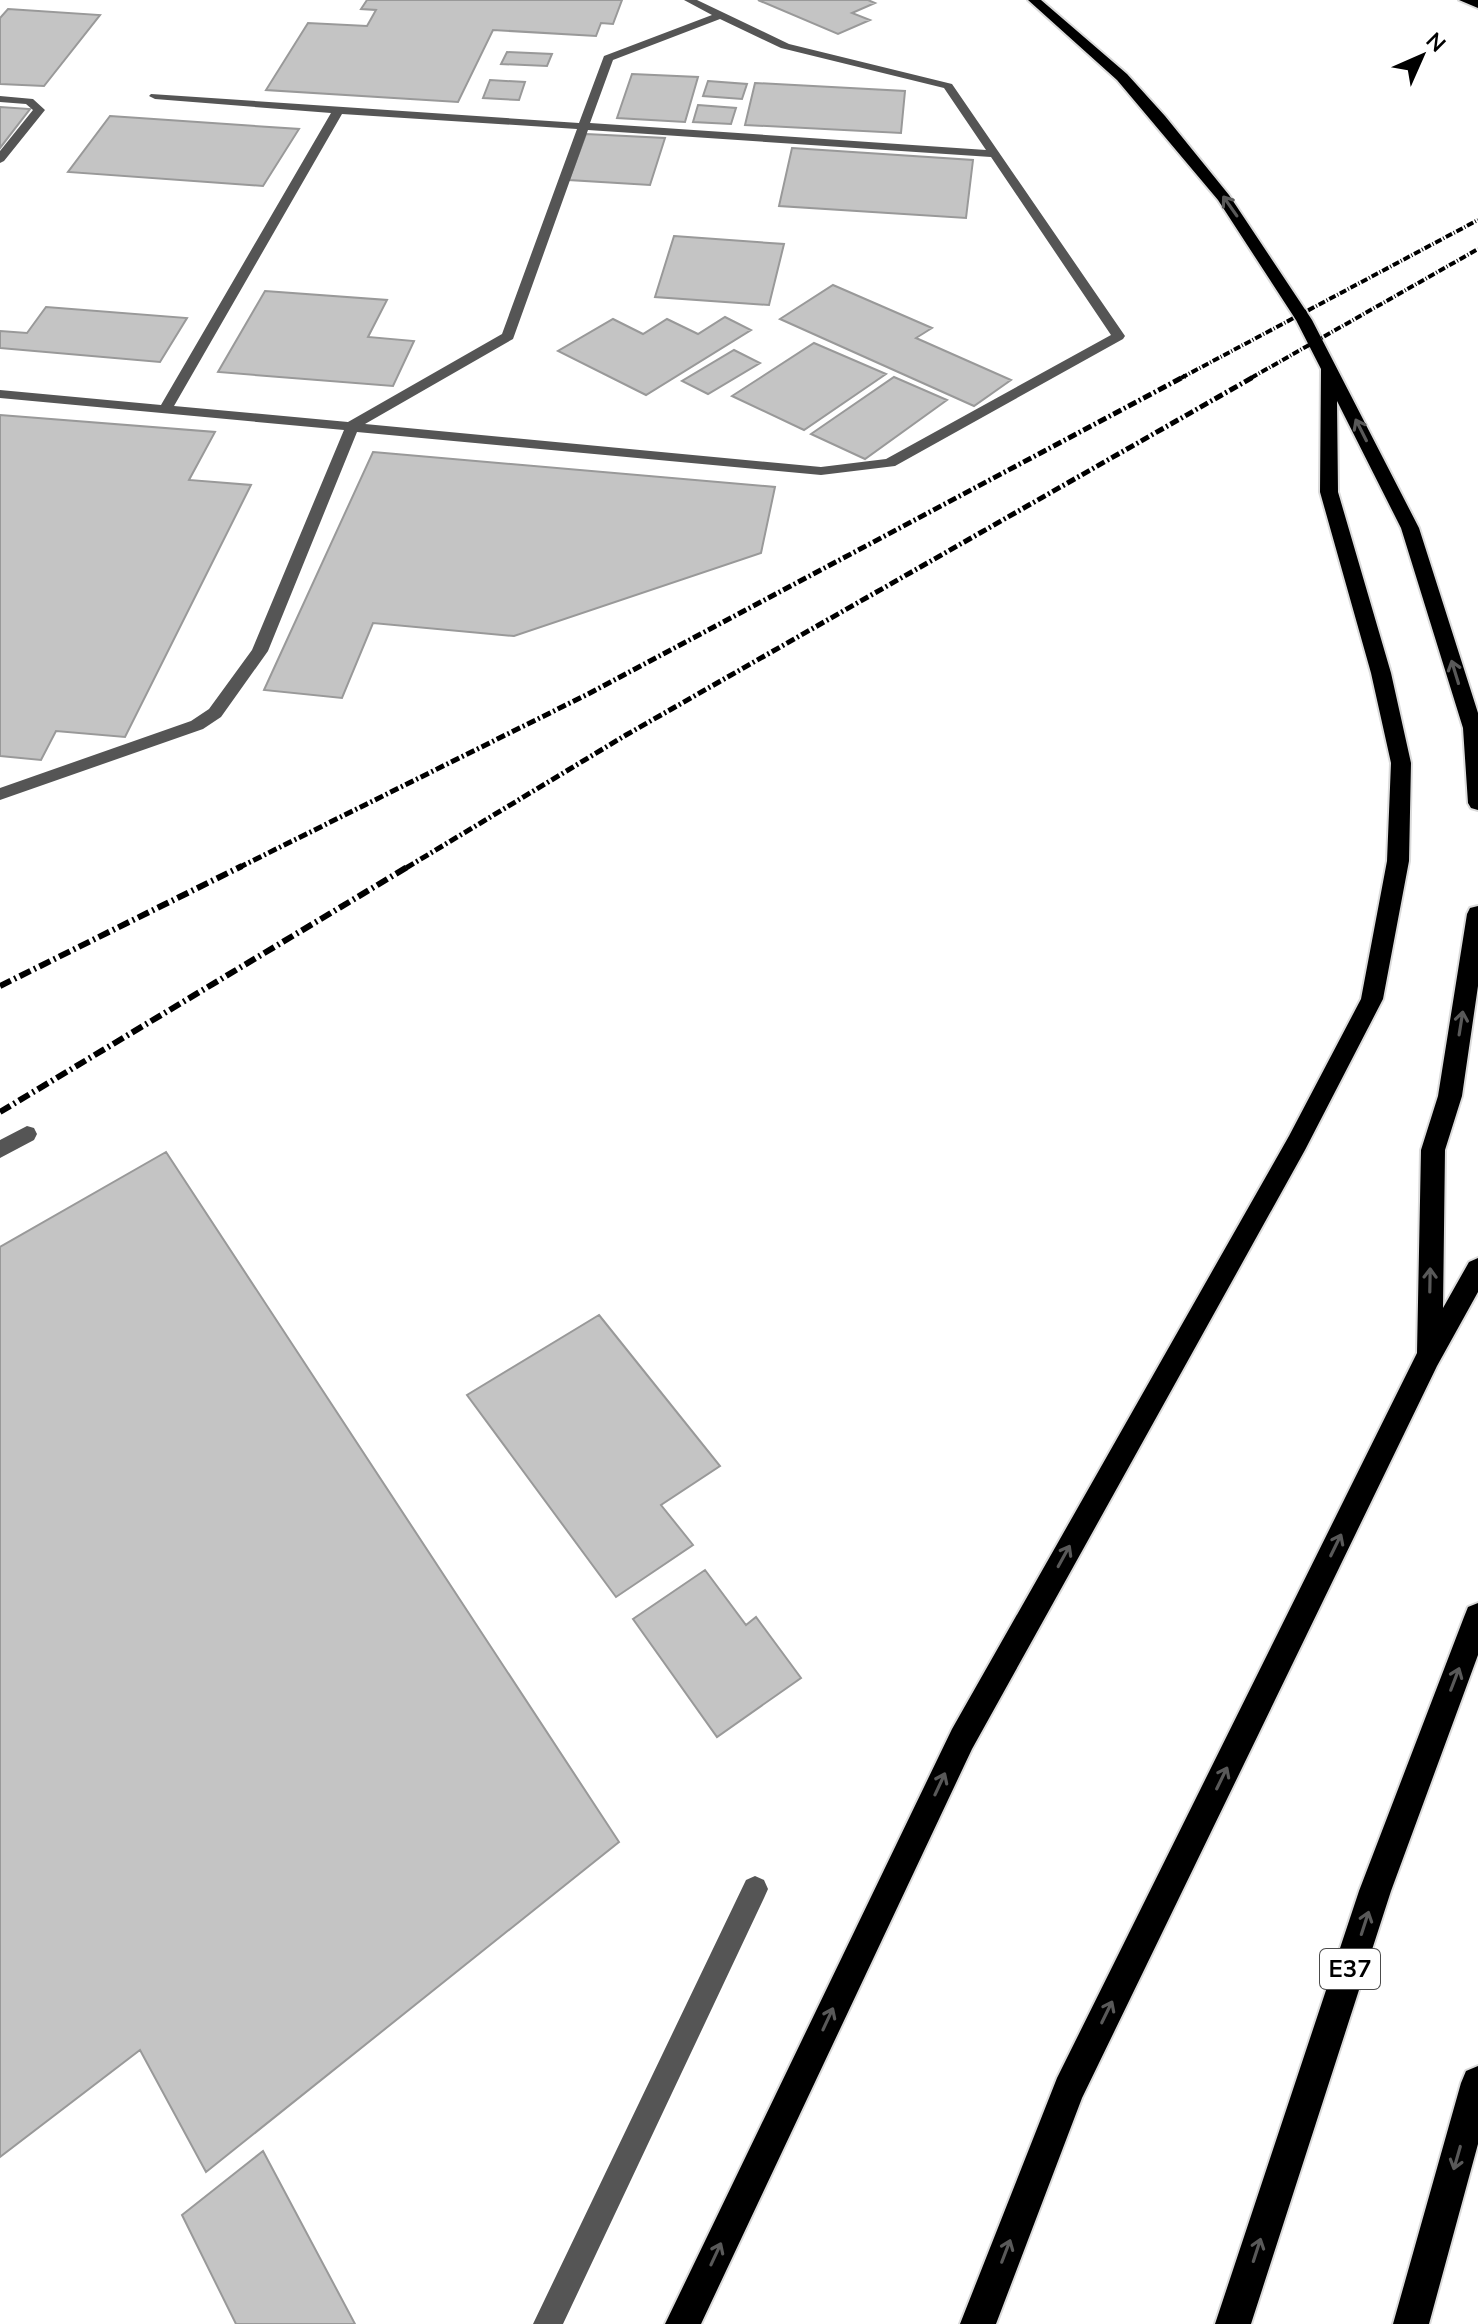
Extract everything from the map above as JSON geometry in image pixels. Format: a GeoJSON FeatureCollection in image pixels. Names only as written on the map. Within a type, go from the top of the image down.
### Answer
{"type":"FeatureCollection","features":[{"type":"Feature","properties":{"kind":"highway"},"geometry":{"type":"LineString","coordinates":[[1034,0],[1122,77],[1224,198],[1304,320],[1410,528],[1473,728],[1478,803]]}},
{"type":"Feature","properties":{"kind":"highway"},"geometry":{"type":"LineString","coordinates":[[1465,0],[1478,4]]}},
{"type":"Feature","properties":{"kind":"highway"},"geometry":{"type":"LineString","coordinates":[[683,2324],[962,1739],[1297,1143],[1372,999],[1398,861],[1401,763],[1381,673],[1329,492],[1329,367]]}},
{"type":"Feature","properties":{"kind":"highway"},"geometry":{"type":"LineString","coordinates":[[1428,1358],[1433,1150],[1450,1096],[1478,914]]}},
{"type":"Feature","properties":{"kind":"highway"},"geometry":{"type":"LineString","coordinates":[[978,2324],[1069,2090],[1428,1358],[1478,1269]]}},
{"type":"Feature","properties":{"kind":"highway","name":"E37"},"geometry":{"type":"LineString","coordinates":[[1233,2324],[1375,1891],[1478,1617]]}},
{"type":"Feature","properties":{"kind":"highway"},"geometry":{"type":"LineString","coordinates":[[1411,2324],[1478,2083]]}},
{"type":"Feature","properties":{"kind":"lane"},"geometry":{"type":"LineString","coordinates":[[0,394],[821,471],[890,463],[1118,336],[948,86],[785,46],[689,0]]}},
{"type":"Feature","properties":{"kind":"lane"},"geometry":{"type":"LineString","coordinates":[[0,794],[197,725],[215,713],[260,651],[353,425],[508,336],[608,58],[719,16]]}},
{"type":"Feature","properties":{"kind":"lane"},"geometry":{"type":"LineString","coordinates":[[155,96],[996,154]]}},
{"type":"Feature","properties":{"kind":"lane"},"geometry":{"type":"LineString","coordinates":[[0,99],[29,101],[39,110],[0,159]]}},
{"type":"Feature","properties":{"kind":"lane"},"geometry":{"type":"LineString","coordinates":[[166,408],[338,110]]}},
{"type":"Feature","properties":{"kind":"lane"},"geometry":{"type":"LineString","coordinates":[[0,1150],[27,1134]]}},
{"type":"Feature","properties":{"kind":"lane"},"geometry":{"type":"LineString","coordinates":[[548,2324],[755,1889]]}},
{"type":"Feature","properties":{"kind":"building"},"geometry":{"type":"Polygon","coordinates":[[[367,0],[622,0],[613,24],[601,23],[596,36],[493,30],[458,102],[266,90],[308,23],[367,26],[376,10],[361,9],[367,0]]]}},
{"type":"Feature","properties":{"kind":"building"},"geometry":{"type":"Polygon","coordinates":[[[758,0],[868,0],[875,3],[852,13],[870,20],[838,34],[758,0]]]}},
{"type":"Feature","properties":{"kind":"building"},"geometry":{"type":"Polygon","coordinates":[[[8,9],[100,15],[44,86],[0,84],[0,18],[8,9]]]}},
{"type":"Feature","properties":{"kind":"building"},"geometry":{"type":"Polygon","coordinates":[[[507,52],[552,54],[547,66],[501,64],[507,52]]]}},
{"type":"Feature","properties":{"kind":"building"},"geometry":{"type":"Polygon","coordinates":[[[632,74],[698,77],[685,122],[617,118],[632,74]]]}},
{"type":"Feature","properties":{"kind":"building"},"geometry":{"type":"Polygon","coordinates":[[[490,80],[525,82],[519,100],[483,98],[490,80]]]}},
{"type":"Feature","properties":{"kind":"building"},"geometry":{"type":"Polygon","coordinates":[[[708,81],[747,84],[742,99],[703,96],[708,81]]]}},
{"type":"Feature","properties":{"kind":"building"},"geometry":{"type":"Polygon","coordinates":[[[755,83],[905,91],[901,133],[745,125],[755,83]]]}},
{"type":"Feature","properties":{"kind":"building"},"geometry":{"type":"Polygon","coordinates":[[[698,105],[736,108],[731,124],[693,122],[698,105]]]}},
{"type":"Feature","properties":{"kind":"building"},"geometry":{"type":"Polygon","coordinates":[[[0,107],[30,109],[0,148],[0,107]]]}},
{"type":"Feature","properties":{"kind":"building"},"geometry":{"type":"Polygon","coordinates":[[[110,116],[299,129],[263,186],[68,172],[110,116]]]}},
{"type":"Feature","properties":{"kind":"building"},"geometry":{"type":"Polygon","coordinates":[[[586,134],[665,138],[650,185],[569,180],[586,134]]]}},
{"type":"Feature","properties":{"kind":"building"},"geometry":{"type":"Polygon","coordinates":[[[792,148],[973,160],[966,218],[779,206],[792,148]]]}},
{"type":"Feature","properties":{"kind":"building"},"geometry":{"type":"Polygon","coordinates":[[[674,236],[784,244],[769,305],[655,297],[674,236]]]}},
{"type":"Feature","properties":{"kind":"building"},"geometry":{"type":"Polygon","coordinates":[[[833,285],[932,328],[916,338],[1011,380],[974,406],[780,319],[833,285]]]}},
{"type":"Feature","properties":{"kind":"building"},"geometry":{"type":"Polygon","coordinates":[[[265,291],[387,300],[368,337],[414,341],[393,386],[218,372],[265,291]]]}},
{"type":"Feature","properties":{"kind":"building"},"geometry":{"type":"Polygon","coordinates":[[[46,307],[187,318],[160,362],[0,348],[0,331],[27,333],[46,307]]]}},
{"type":"Feature","properties":{"kind":"building"},"geometry":{"type":"Polygon","coordinates":[[[725,317],[751,330],[646,395],[558,351],[613,319],[643,334],[667,319],[698,334],[725,317]]]}},
{"type":"Feature","properties":{"kind":"building"},"geometry":{"type":"Polygon","coordinates":[[[814,343],[886,374],[804,430],[732,396],[814,343]]]}},
{"type":"Feature","properties":{"kind":"building"},"geometry":{"type":"Polygon","coordinates":[[[734,350],[760,363],[708,394],[682,381],[734,350]]]}},
{"type":"Feature","properties":{"kind":"building"},"geometry":{"type":"Polygon","coordinates":[[[894,377],[947,400],[865,459],[811,434],[894,377]]]}},
{"type":"Feature","properties":{"kind":"building"},"geometry":{"type":"Polygon","coordinates":[[[0,415],[215,432],[189,480],[251,485],[125,737],[56,731],[41,760],[0,756],[0,415]]]}},
{"type":"Feature","properties":{"kind":"building"},"geometry":{"type":"Polygon","coordinates":[[[373,452],[775,487],[761,553],[514,636],[373,623],[342,698],[264,690],[373,452]]]}},
{"type":"Feature","properties":{"kind":"building"},"geometry":{"type":"Polygon","coordinates":[[[166,1152],[619,1842],[206,2172],[140,2050],[0,2157],[0,1247],[166,1152]]]}},
{"type":"Feature","properties":{"kind":"building"},"geometry":{"type":"Polygon","coordinates":[[[599,1315],[720,1466],[661,1505],[693,1545],[616,1597],[467,1395],[599,1315]]]}},
{"type":"Feature","properties":{"kind":"building"},"geometry":{"type":"Polygon","coordinates":[[[705,1570],[746,1625],[756,1617],[801,1678],[717,1737],[633,1619],[705,1570]]]}},
{"type":"Feature","properties":{"kind":"building"},"geometry":{"type":"Polygon","coordinates":[[[263,2151],[355,2324],[236,2324],[182,2215],[263,2151]]]}},
{"type":"Feature","properties":{"kind":"railway"},"geometry":{"type":"LineString","coordinates":[[1181,378],[1478,220]]}},
{"type":"Feature","properties":{"kind":"railway"},"geometry":{"type":"LineString","coordinates":[[1251,378],[1478,249]]}},
{"type":"Feature","properties":{"kind":"railway"},"geometry":{"type":"LineString","coordinates":[[238,868],[588,694],[1185,376]]}},
{"type":"Feature","properties":{"kind":"railway"},"geometry":{"type":"LineString","coordinates":[[406,868],[626,735],[1255,376]]}},
{"type":"Feature","properties":{"kind":"railway"},"geometry":{"type":"LineString","coordinates":[[0,986],[242,866]]}},
{"type":"Feature","properties":{"kind":"railway"},"geometry":{"type":"LineString","coordinates":[[0,1112],[409,866]]}}]}
